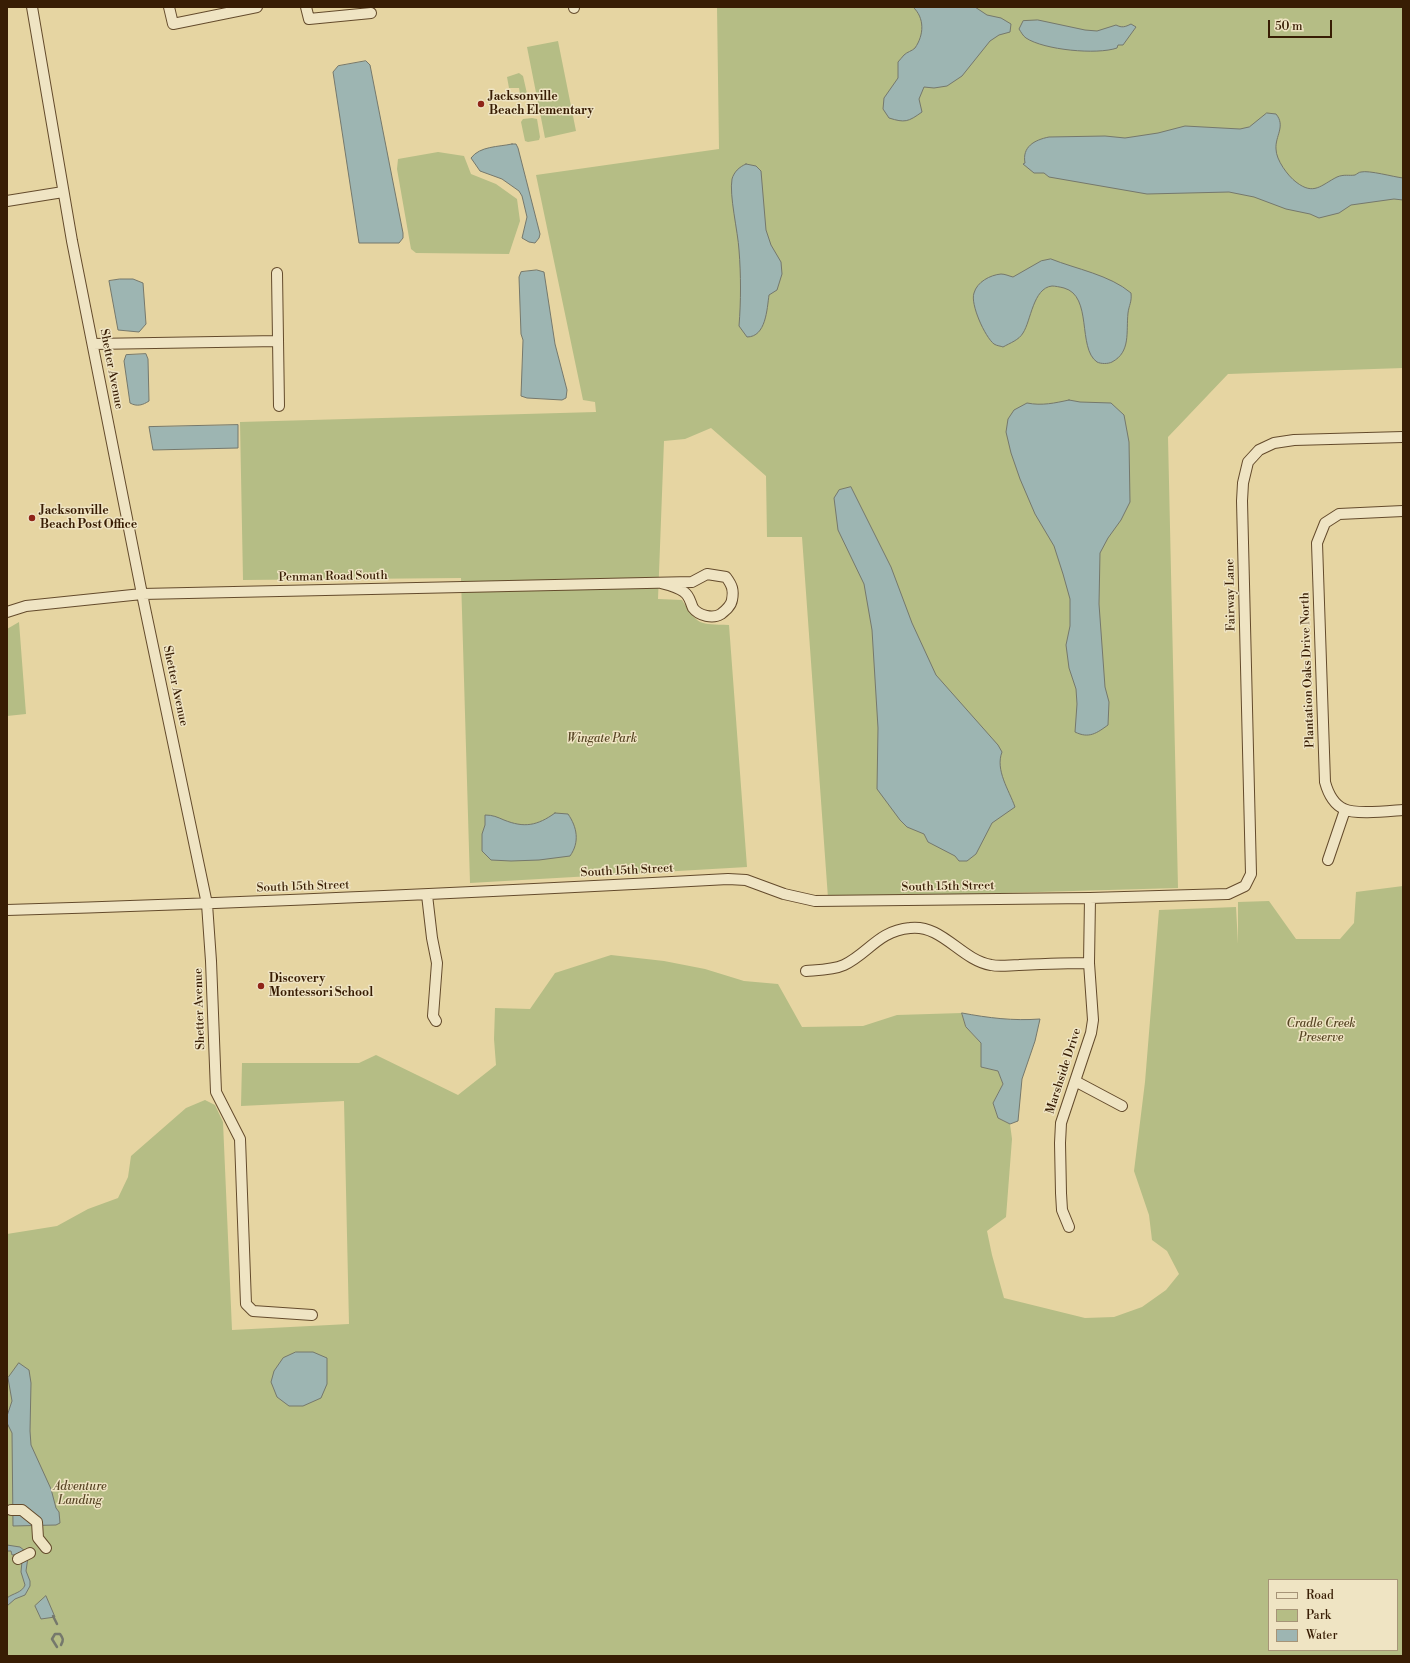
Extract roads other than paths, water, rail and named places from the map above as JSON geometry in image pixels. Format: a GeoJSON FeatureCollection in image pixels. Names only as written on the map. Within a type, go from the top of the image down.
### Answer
{"type":"FeatureCollection","features":[{"type":"Feature","properties":{"kind":"street","name":"Shetter Avenue"},"geometry":{"type":"LineString","coordinates":[[32,7],[63,192],[142,594],[207,904],[211,960],[216,1092],[240,1139],[246,1304],[253,1311],[312,1315]]}},
{"type":"Feature","properties":{"kind":"street"},"geometry":{"type":"LineString","coordinates":[[169,7],[172,24],[257,7]]}},
{"type":"Feature","properties":{"kind":"street"},"geometry":{"type":"LineString","coordinates":[[306,7],[309,19],[371,13]]}},
{"type":"Feature","properties":{"kind":"street"},"geometry":{"type":"LineString","coordinates":[[7,201],[63,192]]}},
{"type":"Feature","properties":{"kind":"street"},"geometry":{"type":"LineString","coordinates":[[277,273],[279,406]]}},
{"type":"Feature","properties":{"kind":"street"},"geometry":{"type":"LineString","coordinates":[[93,344],[278,341]]}},
{"type":"Feature","properties":{"kind":"street","name":"Fairway Lane"},"geometry":{"type":"LineString","coordinates":[[1243,887],[1251,874],[1242,501],[1243,483],[1248,462],[1259,450],[1274,442],[1294,440],[1403,437]]}},
{"type":"Feature","properties":{"kind":"street","name":"Plantation Oaks Drive North"},"geometry":{"type":"LineString","coordinates":[[1345,810],[1336,804],[1328,791],[1325,782],[1317,542],[1325,523],[1339,514],[1403,511]]}},
{"type":"Feature","properties":{"kind":"street","name":"Penman Road South"},"geometry":{"type":"LineString","coordinates":[[7,612],[26,606],[142,594],[661,582],[692,582],[707,574],[726,577],[733,589],[732,602],[726,610],[719,615],[708,617],[699,613],[693,608],[690,599],[681,590],[661,582]]}},
{"type":"Feature","properties":{"kind":"street"},"geometry":{"type":"LineString","coordinates":[[690,599],[690,592],[700,577]]}},
{"type":"Feature","properties":{"kind":"street"},"geometry":{"type":"LineString","coordinates":[[1328,860],[1345,810],[1376,812],[1403,810]]}},
{"type":"Feature","properties":{"kind":"street","name":"South 15th Street"},"geometry":{"type":"LineString","coordinates":[[7,910],[427,895],[728,879],[746,880],[784,894],[816,901],[1090,898],[1228,894],[1243,887]]}},
{"type":"Feature","properties":{"kind":"street"},"geometry":{"type":"LineString","coordinates":[[427,895],[432,938],[437,964],[433,1016],[436,1021]]}},
{"type":"Feature","properties":{"kind":"street","name":"Marshside Drive"},"geometry":{"type":"LineString","coordinates":[[1069,1227],[1062,1210],[1060,1143],[1061,1123],[1092,1033],[1093,1020],[1089,963],[1090,898]]}},
{"type":"Feature","properties":{"kind":"street"},"geometry":{"type":"LineString","coordinates":[[806,971],[832,969],[844,965],[856,958],[880,938],[893,932],[910,928],[921,928],[944,937],[967,955],[992,965],[1089,963]]}},
{"type":"Feature","properties":{"kind":"street"},"geometry":{"type":"LineString","coordinates":[[1075,1081],[1122,1106]]}},
{"type":"Feature","properties":{"kind":"street"},"geometry":{"type":"LineString","coordinates":[[11,1510],[22,1510],[37,1522],[38,1538],[46,1548]]}},
{"type":"Feature","properties":{"kind":"street"},"geometry":{"type":"LineString","coordinates":[[18,1559],[30,1553]]}},
{"type":"Feature","properties":{"kind":"water"},"geometry":{"type":"Polygon","coordinates":[[[913,7],[975,7],[987,15],[1001,18],[1011,24],[1010,32],[999,35],[990,41],[962,76],[947,86],[934,88],[924,87],[919,99],[922,112],[910,120],[899,121],[889,118],[883,109],[884,98],[898,78],[898,62],[905,54],[915,48],[920,38],[922,27],[920,16],[913,7]]]}},
{"type":"Feature","properties":{"kind":"water"},"geometry":{"type":"Polygon","coordinates":[[[1038,20],[1085,30],[1097,31],[1116,25],[1124,27],[1131,24],[1136,27],[1123,45],[1118,45],[1117,48],[1084,51],[1045,46],[1025,37],[1019,29],[1023,21],[1038,20]]]}},
{"type":"Feature","properties":{"kind":"water"},"geometry":{"type":"Polygon","coordinates":[[[366,61],[370,65],[403,233],[403,238],[399,243],[359,243],[333,72],[338,66],[366,61]]]}},
{"type":"Feature","properties":{"kind":"water"},"geometry":{"type":"Polygon","coordinates":[[[1267,113],[1276,114],[1279,118],[1280,127],[1276,149],[1280,163],[1290,176],[1302,186],[1313,189],[1322,186],[1340,176],[1355,175],[1360,172],[1370,172],[1403,178],[1403,200],[1394,199],[1351,205],[1339,213],[1319,218],[1310,214],[1286,209],[1254,197],[1229,192],[1147,194],[1049,177],[1044,173],[1034,173],[1023,164],[1025,163],[1025,153],[1030,145],[1038,140],[1049,137],[1105,136],[1125,138],[1158,133],[1185,126],[1240,129],[1249,127],[1267,113]]]}},
{"type":"Feature","properties":{"kind":"water"},"geometry":{"type":"Polygon","coordinates":[[[516,144],[518,148],[540,234],[535,243],[529,242],[522,238],[527,217],[522,196],[519,191],[502,179],[480,171],[471,158],[479,151],[484,149],[516,144]]]}},
{"type":"Feature","properties":{"kind":"water"},"geometry":{"type":"Polygon","coordinates":[[[746,164],[756,166],[761,171],[766,230],[771,245],[781,262],[782,274],[777,290],[769,295],[762,327],[753,336],[747,337],[739,326],[740,259],[731,186],[735,172],[746,164]]]}},
{"type":"Feature","properties":{"kind":"water"},"geometry":{"type":"Polygon","coordinates":[[[1051,259],[1103,277],[1123,287],[1131,293],[1125,347],[1118,358],[1112,362],[1099,363],[1091,355],[1087,346],[1082,311],[1079,301],[1073,293],[1061,287],[1052,286],[1041,292],[1033,306],[1026,328],[1017,339],[1003,347],[994,344],[987,335],[979,320],[973,298],[976,289],[981,282],[1001,274],[1013,277],[1041,261],[1051,259]]]}},
{"type":"Feature","properties":{"kind":"water"},"geometry":{"type":"Polygon","coordinates":[[[537,270],[544,272],[555,344],[567,390],[566,398],[562,400],[527,398],[521,396],[523,340],[521,334],[519,277],[521,272],[537,270]]]}},
{"type":"Feature","properties":{"kind":"water"},"geometry":{"type":"Polygon","coordinates":[[[133,279],[143,283],[146,324],[139,332],[118,330],[109,281],[133,279]]]}},
{"type":"Feature","properties":{"kind":"water"},"geometry":{"type":"Polygon","coordinates":[[[146,354],[148,359],[149,401],[135,405],[130,403],[124,361],[126,355],[146,354]]]}},
{"type":"Feature","properties":{"kind":"water"},"geometry":{"type":"Polygon","coordinates":[[[1069,400],[1080,402],[1111,403],[1124,415],[1129,442],[1130,502],[1121,520],[1108,538],[1100,553],[1099,604],[1105,687],[1109,702],[1108,725],[1096,733],[1089,735],[1075,732],[1077,704],[1076,689],[1069,668],[1066,645],[1070,626],[1070,599],[1054,546],[1035,514],[1020,479],[1011,453],[1006,432],[1008,419],[1014,410],[1027,403],[1043,404],[1069,400]]]}},
{"type":"Feature","properties":{"kind":"water"},"geometry":{"type":"Polygon","coordinates":[[[238,425],[238,448],[153,450],[149,427],[238,425]]]}},
{"type":"Feature","properties":{"kind":"water"},"geometry":{"type":"Polygon","coordinates":[[[851,487],[891,567],[912,623],[936,675],[998,745],[1002,752],[1000,759],[1001,773],[1015,807],[992,823],[976,854],[967,861],[959,861],[955,856],[928,842],[924,834],[907,827],[877,789],[878,728],[872,630],[864,584],[838,530],[834,498],[839,490],[851,487]]]}},
{"type":"Feature","properties":{"kind":"water"},"geometry":{"type":"Polygon","coordinates":[[[555,813],[568,814],[574,824],[576,840],[570,856],[539,860],[491,860],[482,851],[482,834],[485,825],[485,815],[493,816],[511,823],[524,825],[542,821],[555,813]]]}},
{"type":"Feature","properties":{"kind":"water"},"geometry":{"type":"Polygon","coordinates":[[[962,1013],[1001,1019],[1040,1019],[1035,1041],[1022,1079],[1018,1121],[1010,1124],[998,1118],[993,1103],[1003,1084],[998,1071],[981,1067],[981,1043],[966,1027],[962,1013]]]}},
{"type":"Feature","properties":{"kind":"water"},"geometry":{"type":"Polygon","coordinates":[[[296,1352],[313,1352],[327,1358],[327,1384],[321,1398],[303,1406],[289,1406],[277,1397],[271,1382],[274,1371],[283,1358],[296,1352]]]}},
{"type":"Feature","properties":{"kind":"water"},"geometry":{"type":"Polygon","coordinates":[[[19,1363],[29,1370],[31,1383],[31,1445],[51,1489],[56,1508],[59,1512],[60,1523],[56,1525],[13,1526],[12,1433],[7,1423],[7,1416],[12,1401],[8,1378],[19,1363]]]}},
{"type":"Feature","properties":{"kind":"water"},"geometry":{"type":"Polygon","coordinates":[[[7,1545],[20,1547],[25,1551],[28,1557],[26,1571],[30,1581],[30,1586],[25,1595],[15,1599],[7,1606],[7,1598],[20,1591],[25,1585],[21,1572],[22,1561],[19,1554],[12,1555],[11,1551],[7,1551],[7,1545]]]}},
{"type":"Feature","properties":{"kind":"water"},"geometry":{"type":"Polygon","coordinates":[[[46,1596],[55,1617],[41,1619],[35,1606],[46,1596]]]}},
{"type":"Feature","properties":{"kind":"waterway"},"geometry":{"type":"LineString","coordinates":[[53,1616],[57,1624]]}},
{"type":"Feature","properties":{"kind":"waterway"},"geometry":{"type":"LineString","coordinates":[[57,1647],[52,1639],[55,1634],[60,1634],[62,1637],[63,1640],[61,1645]]}},
{"type":"Feature","properties":{"kind":"place","name":"Jacksonville Beach Elementary"},"geometry":{"type":"Point","coordinates":[481,104]}},
{"type":"Feature","properties":{"kind":"place","name":"Jacksonville Beach Post Office"},"geometry":{"type":"Point","coordinates":[32,518]}},
{"type":"Feature","properties":{"kind":"place","name":"Discovery Montessori School"},"geometry":{"type":"Point","coordinates":[261,986]}},
{"type":"Feature","properties":{"kind":"park label","name":"Wingate Park"},"geometry":{"type":"Point","coordinates":[602,739]}},
{"type":"Feature","properties":{"kind":"park label","name":"Cradle Creek Preserve"},"geometry":{"type":"Point","coordinates":[1321,1031]}},
{"type":"Feature","properties":{"kind":"park label","name":"Adventure Landing"},"geometry":{"type":"Point","coordinates":[80,1494]}}]}
